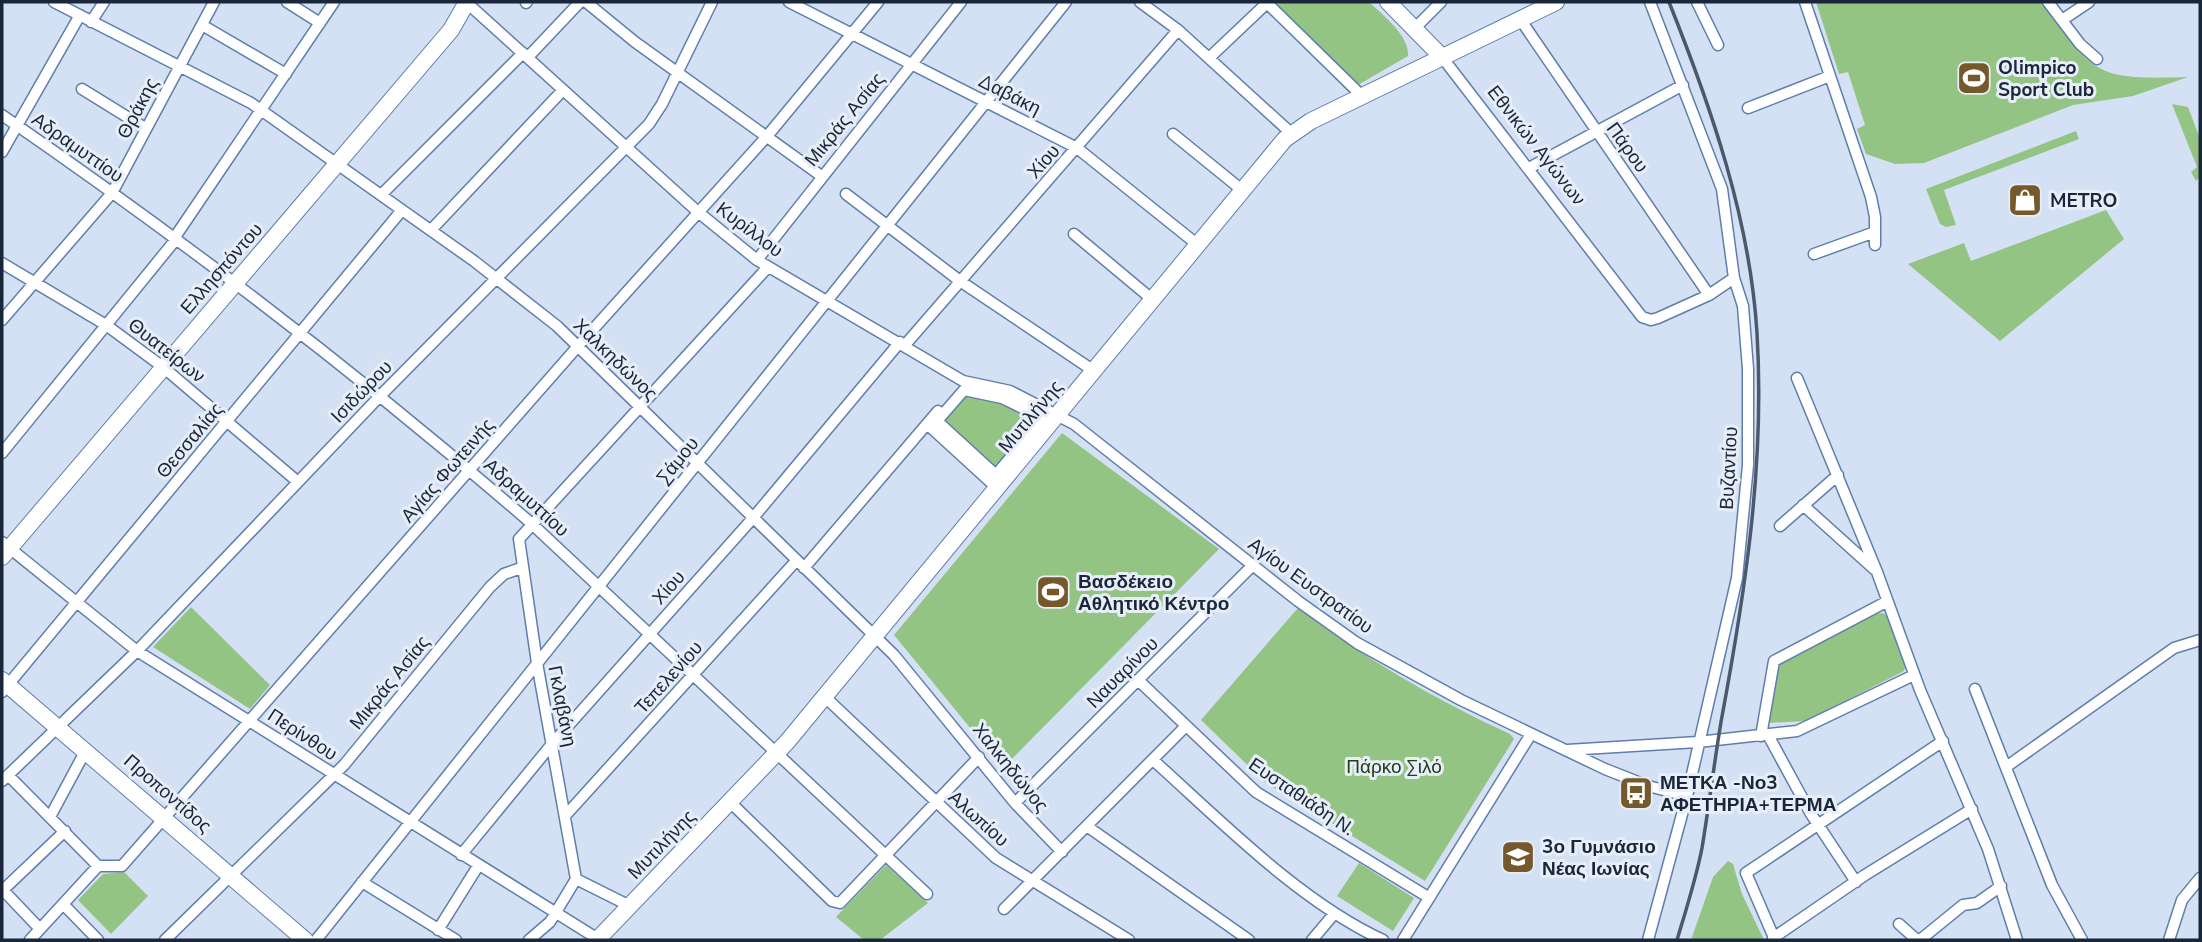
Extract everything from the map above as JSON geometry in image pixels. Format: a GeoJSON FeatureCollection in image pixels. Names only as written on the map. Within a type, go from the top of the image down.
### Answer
{"type":"FeatureCollection","features":[{"type":"Feature","properties":{"kind":"street","name":"Χαλκηδώνος"},"geometry":{"type":"LineString","coordinates":[[54,2],[262,110],[496,278],[579,345],[875,636],[921,686],[1015,803],[1062,852]]}},
{"type":"Feature","properties":{"kind":"street"},"geometry":{"type":"LineString","coordinates":[[91,22],[104,2]]}},
{"type":"Feature","properties":{"kind":"street","name":"Θράκης"},"geometry":{"type":"LineString","coordinates":[[2,320],[112,193],[214,2]]}},
{"type":"Feature","properties":{"kind":"street"},"geometry":{"type":"LineString","coordinates":[[287,2],[320,23]]}},
{"type":"Feature","properties":{"kind":"street"},"geometry":{"type":"LineString","coordinates":[[2,453],[176,237],[334,2]]}},
{"type":"Feature","properties":{"kind":"street","name":"Κυρίλλου"},"geometry":{"type":"LineString","coordinates":[[467,2],[626,148],[757,260],[902,343],[963,382],[1010,391],[1058,415]]}},
{"type":"Feature","properties":{"kind":"street","name":"Ελλησπόντου"},"geometry":{"type":"LineString","coordinates":[[4,549],[338,164],[451,30],[467,2]]}},
{"type":"Feature","properties":{"kind":"street"},"geometry":{"type":"LineString","coordinates":[[381,195],[580,2]]}},
{"type":"Feature","properties":{"kind":"street"},"geometry":{"type":"LineString","coordinates":[[586,2],[820,175]]}},
{"type":"Feature","properties":{"kind":"street","name":"Ισιδώρου"},"geometry":{"type":"LineString","coordinates":[[5,778],[137,651],[380,396],[626,148],[656,114],[712,2]]}},
{"type":"Feature","properties":{"kind":"street","name":"Δαβάκη"},"geometry":{"type":"LineString","coordinates":[[789,2],[1077,148],[1198,244]]}},
{"type":"Feature","properties":{"kind":"street","name":"Αγίας Φωτεινής"},"geometry":{"type":"LineString","coordinates":[[98,866],[122,866],[579,345],[768,135],[878,2]]}},
{"type":"Feature","properties":{"kind":"street","name":"Μικράς Ασίας"},"geometry":{"type":"LineString","coordinates":[[757,260],[820,175],[961,2]]}},
{"type":"Feature","properties":{"kind":"street","name":"Σάμου"},"geometry":{"type":"LineString","coordinates":[[316,940],[1066,2]]}},
{"type":"Feature","properties":{"kind":"street"},"geometry":{"type":"LineString","coordinates":[[1140,2],[1178,30],[1291,133]]}},
{"type":"Feature","properties":{"kind":"street"},"geometry":{"type":"LineString","coordinates":[[1209,58],[1267,2],[1362,96]]}},
{"type":"Feature","properties":{"kind":"street","name":"Εθνικών Αγώνων"},"geometry":{"type":"LineString","coordinates":[[1388,2],[1416,27],[1442,57],[1647,320],[1709,295]]}},
{"type":"Feature","properties":{"kind":"street"},"geometry":{"type":"LineString","coordinates":[[1416,27],[1441,2]]}},
{"type":"Feature","properties":{"kind":"street","name":"Μυτιλήνης"},"geometry":{"type":"LineString","coordinates":[[598,940],[778,752],[875,636],[997,482],[1058,415],[1291,133],[1556,2]]}},
{"type":"Feature","properties":{"kind":"street","name":"Βυζαντίου"},"geometry":{"type":"LineString","coordinates":[[1648,940],[1687,796],[1737,578],[1748,466],[1748,369],[1743,306],[1734,278],[1722,189],[1650,2]]}},
{"type":"Feature","properties":{"kind":"street"},"geometry":{"type":"LineString","coordinates":[[1697,2],[1718,46]]}},
{"type":"Feature","properties":{"kind":"street"},"geometry":{"type":"LineString","coordinates":[[1805,2],[1871,197],[1875,245]]}},
{"type":"Feature","properties":{"kind":"street"},"geometry":{"type":"LineString","coordinates":[[2048,2],[2083,48],[2097,59]]}},
{"type":"Feature","properties":{"kind":"street"},"geometry":{"type":"LineString","coordinates":[[2062,20],[2089,2]]}},
{"type":"Feature","properties":{"kind":"street"},"geometry":{"type":"LineString","coordinates":[[2,152],[80,15]]}},
{"type":"Feature","properties":{"kind":"street","name":"Πάρου"},"geometry":{"type":"LineString","coordinates":[[1520,19],[1709,295]]}},
{"type":"Feature","properties":{"kind":"street"},"geometry":{"type":"LineString","coordinates":[[202,25],[286,74]]}},
{"type":"Feature","properties":{"kind":"street","name":"Χίου"},"geometry":{"type":"LineString","coordinates":[[461,855],[552,744],[753,518],[902,343],[960,281],[1178,30]]}},
{"type":"Feature","properties":{"kind":"street"},"geometry":{"type":"LineString","coordinates":[[1748,108],[1830,76]]}},
{"type":"Feature","properties":{"kind":"street"},"geometry":{"type":"LineString","coordinates":[[1529,168],[1683,85]]}},
{"type":"Feature","properties":{"kind":"street"},"geometry":{"type":"LineString","coordinates":[[82,89],[145,128]]}},
{"type":"Feature","properties":{"kind":"street"},"geometry":{"type":"LineString","coordinates":[[430,230],[564,90]]}},
{"type":"Feature","properties":{"kind":"street","name":"Αδραμυττίου"},"geometry":{"type":"LineString","coordinates":[[2,116],[237,282],[470,470],[650,633],[928,894]]}},
{"type":"Feature","properties":{"kind":"street"},"geometry":{"type":"LineString","coordinates":[[1173,134],[1242,190]]}},
{"type":"Feature","properties":{"kind":"street"},"geometry":{"type":"LineString","coordinates":[[846,194],[960,281],[1094,371]]}},
{"type":"Feature","properties":{"kind":"street","name":"Θεσσαλίας"},"geometry":{"type":"LineString","coordinates":[[4,685],[77,603],[402,209]]}},
{"type":"Feature","properties":{"kind":"street"},"geometry":{"type":"LineString","coordinates":[[1814,254],[1875,232]]}},
{"type":"Feature","properties":{"kind":"street"},"geometry":{"type":"LineString","coordinates":[[1074,234],[1153,300]]}},
{"type":"Feature","properties":{"kind":"street","name":"Θυατείρων"},"geometry":{"type":"LineString","coordinates":[[2,263],[106,325],[163,367],[298,482]]}},
{"type":"Feature","properties":{"kind":"street"},"geometry":{"type":"LineString","coordinates":[[532,524],[768,267]]}},
{"type":"Feature","properties":{"kind":"street"},"geometry":{"type":"LineString","coordinates":[[1709,295],[1734,278]]}},
{"type":"Feature","properties":{"kind":"street"},"geometry":{"type":"LineString","coordinates":[[1797,378],[1877,572],[1914,675],[1972,809],[2017,940]]}},
{"type":"Feature","properties":{"kind":"street","name":"Τεπελενίου"},"geometry":{"type":"LineString","coordinates":[[565,816],[694,674],[800,565],[963,382]]}},
{"type":"Feature","properties":{"kind":"street"},"geometry":{"type":"LineString","coordinates":[[964,390],[1003,398],[1043,418],[997,482],[937,421],[964,390]]}},
{"type":"Feature","properties":{"kind":"street","name":"Αγίου Ευστρατίου"},"geometry":{"type":"LineString","coordinates":[[1058,415],[1095,439],[1253,565],[1357,643],[1445,692],[1564,750],[1623,777],[1687,796]]}},
{"type":"Feature","properties":{"kind":"street"},"geometry":{"type":"LineString","coordinates":[[927,424],[997,482]]}},
{"type":"Feature","properties":{"kind":"street"},"geometry":{"type":"LineString","coordinates":[[1780,526],[1838,475]]}},
{"type":"Feature","properties":{"kind":"street"},"geometry":{"type":"LineString","coordinates":[[1803,505],[1877,572]]}},
{"type":"Feature","properties":{"kind":"street","name":"Γκλαβάνη"},"geometry":{"type":"LineString","coordinates":[[532,524],[519,539],[521,568],[576,879]]}},
{"type":"Feature","properties":{"kind":"street","name":"Περίνθου"},"geometry":{"type":"LineString","coordinates":[[4,549],[137,651],[598,940]]}},
{"type":"Feature","properties":{"kind":"street","name":"Ναυαρίνου"},"geometry":{"type":"LineString","coordinates":[[1015,803],[1253,565]]}},
{"type":"Feature","properties":{"kind":"street","name":"Μικράς Ασίας"},"geometry":{"type":"LineString","coordinates":[[165,940],[335,775],[490,587],[504,574],[521,568]]}},
{"type":"Feature","properties":{"kind":"street"},"geometry":{"type":"LineString","coordinates":[[1856,882],[1818,825],[1765,735],[1771,667],[1777,658],[1886,602]]}},
{"type":"Feature","properties":{"kind":"street"},"geometry":{"type":"LineString","coordinates":[[2006,767],[2174,648],[2200,640]]}},
{"type":"Feature","properties":{"kind":"street","name":"Αγίου Ευστρατίου"},"geometry":{"type":"LineString","coordinates":[[1564,750],[1698,742],[1808,728],[1914,675]]}},
{"type":"Feature","properties":{"kind":"street","name":"Ευσταθιάδη Ν."},"geometry":{"type":"LineString","coordinates":[[1138,680],[1256,792],[1428,897]]}},
{"type":"Feature","properties":{"kind":"street","name":"Προποντίδος"},"geometry":{"type":"LineString","coordinates":[[4,685],[60,727],[306,940]]}},
{"type":"Feature","properties":{"kind":"street"},"geometry":{"type":"LineString","coordinates":[[1975,689],[2052,885],[2082,940]]}},
{"type":"Feature","properties":{"kind":"street","name":"Αλωπίου"},"geometry":{"type":"LineString","coordinates":[[825,697],[996,858],[1129,940]]}},
{"type":"Feature","properties":{"kind":"street"},"geometry":{"type":"LineString","coordinates":[[1003,909],[1088,827],[1185,727]]}},
{"type":"Feature","properties":{"kind":"street"},"geometry":{"type":"LineString","coordinates":[[1403,940],[1531,734]]}},
{"type":"Feature","properties":{"kind":"street"},"geometry":{"type":"LineString","coordinates":[[1943,741],[1746,873],[1774,939],[1856,882],[1972,809]]}},
{"type":"Feature","properties":{"kind":"street"},"geometry":{"type":"LineString","coordinates":[[50,817],[86,750]]}},
{"type":"Feature","properties":{"kind":"street"},"geometry":{"type":"LineString","coordinates":[[730,802],[832,901],[844,901],[979,757]]}},
{"type":"Feature","properties":{"kind":"street"},"geometry":{"type":"LineString","coordinates":[[1153,760],[1230,830],[1334,914],[1383,940]]}},
{"type":"Feature","properties":{"kind":"street"},"geometry":{"type":"LineString","coordinates":[[5,778],[65,831],[98,866],[30,940]]}},
{"type":"Feature","properties":{"kind":"street"},"geometry":{"type":"LineString","coordinates":[[1088,827],[1249,940]]}},
{"type":"Feature","properties":{"kind":"street"},"geometry":{"type":"LineString","coordinates":[[40,929],[2,890],[65,831]]}},
{"type":"Feature","properties":{"kind":"street"},"geometry":{"type":"LineString","coordinates":[[438,930],[478,866]]}},
{"type":"Feature","properties":{"kind":"street"},"geometry":{"type":"LineString","coordinates":[[2169,940],[2182,900],[2200,878]]}},
{"type":"Feature","properties":{"kind":"street"},"geometry":{"type":"LineString","coordinates":[[529,940],[544,930],[576,879],[630,906]]}},
{"type":"Feature","properties":{"kind":"street"},"geometry":{"type":"LineString","coordinates":[[362,882],[456,940]]}},
{"type":"Feature","properties":{"kind":"street"},"geometry":{"type":"LineString","coordinates":[[1899,924],[1919,940],[1963,905],[1977,903],[2001,887]]}},
{"type":"Feature","properties":{"kind":"street"},"geometry":{"type":"LineString","coordinates":[[63,904],[98,940]]}},
{"type":"Feature","properties":{"kind":"street"},"geometry":{"type":"LineString","coordinates":[[1312,940],[1334,914]]}},
{"type":"Feature","properties":{"kind":"green space"},"geometry":{"type":"Polygon","coordinates":[[[1281,2],[1369,2],[1400,33],[1408,56],[1358,85],[1276,6],[1281,2]]]}},
{"type":"Feature","properties":{"kind":"green space","name":"Olimpico Sport Club"},"geometry":{"type":"Polygon","coordinates":[[[1816,2],[2042,2],[2074,45],[2100,68],[2114,74],[2133,77],[2188,77],[2133,96],[2073,105],[1924,163],[1895,164],[1866,154],[1857,129],[1865,125],[1848,72],[1839,74],[1816,2]]]}},
{"type":"Feature","properties":{"kind":"green space"},"geometry":{"type":"Polygon","coordinates":[[[2172,104],[2188,107],[2200,139],[2200,177],[2196,181],[2191,172],[2197,167],[2172,104]]]}},
{"type":"Feature","properties":{"kind":"green space"},"geometry":{"type":"Polygon","coordinates":[[[2076,131],[2079,139],[1944,190],[1956,225],[1946,227],[1940,224],[1926,189],[2076,131]]]}},
{"type":"Feature","properties":{"kind":"green space"},"geometry":{"type":"Polygon","coordinates":[[[2106,210],[2124,239],[2000,341],[1908,264],[1964,243],[1971,261],[2106,210]]]}},
{"type":"Feature","properties":{"kind":"green space"},"geometry":{"type":"Polygon","coordinates":[[[964,392],[991,396],[1039,418],[996,472],[940,421],[964,392]]]}},
{"type":"Feature","properties":{"kind":"green space","name":"Βασδέκειο Αθλητικό Κέντρο"},"geometry":{"type":"Polygon","coordinates":[[[1062,433],[1219,549],[1003,768],[894,635],[1062,433]]]}},
{"type":"Feature","properties":{"kind":"green space"},"geometry":{"type":"Polygon","coordinates":[[[191,607],[270,685],[250,709],[153,647],[191,607]]]}},
{"type":"Feature","properties":{"kind":"green space","name":"Πάρκο Σιλό"},"geometry":{"type":"Polygon","coordinates":[[[1298,608],[1401,677],[1510,734],[1514,739],[1425,881],[1266,783],[1201,720],[1298,608]]]}},
{"type":"Feature","properties":{"kind":"green space"},"geometry":{"type":"Polygon","coordinates":[[[1883,613],[1887,616],[1906,663],[1904,671],[1806,721],[1767,723],[1777,664],[1871,614],[1883,613]]]}},
{"type":"Feature","properties":{"kind":"green space"},"geometry":{"type":"Polygon","coordinates":[[[1728,861],[1733,864],[1742,894],[1764,940],[1691,940],[1713,877],[1728,861]]]}},
{"type":"Feature","properties":{"kind":"green space"},"geometry":{"type":"Polygon","coordinates":[[[1359,863],[1414,898],[1393,931],[1337,896],[1359,863]]]}},
{"type":"Feature","properties":{"kind":"green space"},"geometry":{"type":"Polygon","coordinates":[[[886,865],[928,903],[880,940],[864,940],[836,917],[886,865]]]}},
{"type":"Feature","properties":{"kind":"green space"},"geometry":{"type":"Polygon","coordinates":[[[124,872],[148,896],[111,934],[78,900],[103,874],[124,872]]]}},
{"type":"Feature","properties":{"kind":"railway"},"geometry":{"type":"LineString","coordinates":[[1669,2],[1713,123],[1737,206],[1753,290],[1759,382],[1751,529],[1738,625],[1702,848],[1677,940]]}},
{"type":"Feature","properties":{"kind":"place","name":"Olimpico Sport Club"},"geometry":{"type":"Point","coordinates":[1974,78]}},
{"type":"Feature","properties":{"kind":"place","name":"METRO"},"geometry":{"type":"Point","coordinates":[2025,200]}},
{"type":"Feature","properties":{"kind":"place","name":"Βασδέκειο Αθλητικό Κέντρο"},"geometry":{"type":"Point","coordinates":[1053,592]}},
{"type":"Feature","properties":{"kind":"place","name":"ΜΕΤΚΑ -Νο3 ΑΦΕΤΗΡΙΑ+ΤΕΡΜΑ"},"geometry":{"type":"Point","coordinates":[1636,793]}},
{"type":"Feature","properties":{"kind":"place","name":"3ο Γυμνάσιο Νέας Ιωνίας"},"geometry":{"type":"Point","coordinates":[1518,857]}}]}
